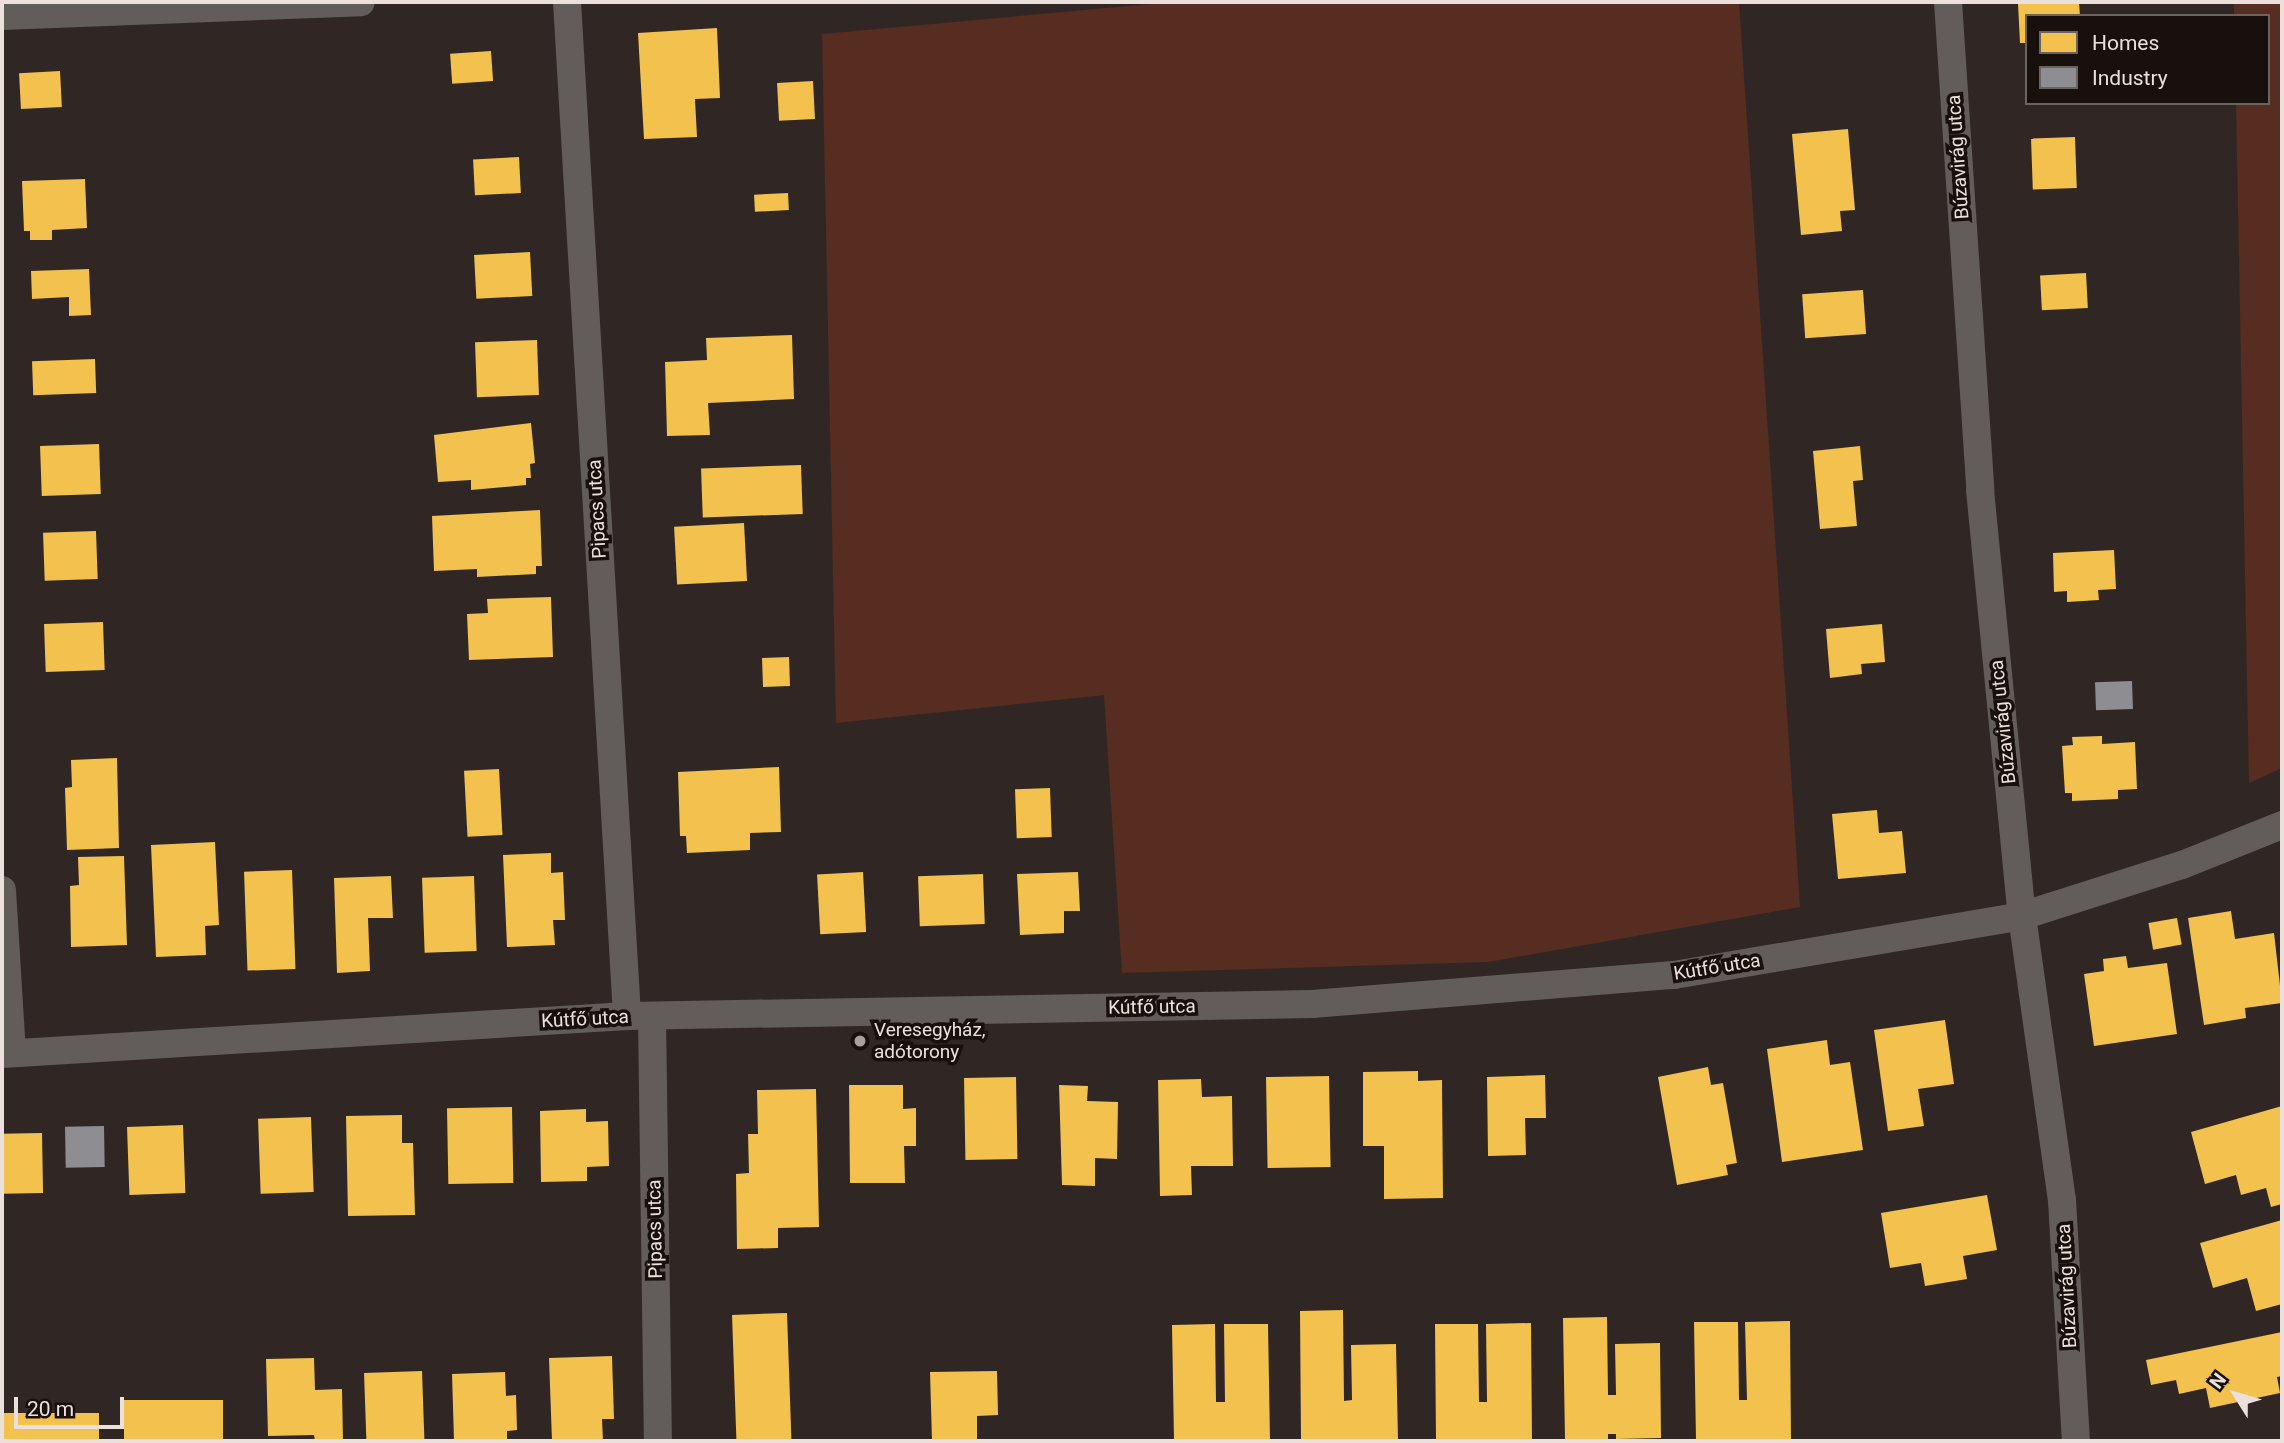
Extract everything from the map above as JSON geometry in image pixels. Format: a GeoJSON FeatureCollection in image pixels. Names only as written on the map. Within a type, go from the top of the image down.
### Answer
{"type":"FeatureCollection","features":[{"type":"Feature","properties":{"kind":"street"},"geometry":{"type":"LineString","coordinates":[[2,16],[361,2]]}},
{"type":"Feature","properties":{"kind":"street","name":"Pipacs utca"},"geometry":{"type":"LineString","coordinates":[[567,2],[639,1016],[658,1441]]}},
{"type":"Feature","properties":{"kind":"street","name":"Búzavirág utca"},"geometry":{"type":"LineString","coordinates":[[1948,2],[1980,490],[2022,916],[2062,1200],[2076,1441]]}},
{"type":"Feature","properties":{"kind":"street","name":"Kútfő utca"},"geometry":{"type":"LineString","coordinates":[[7,1054],[639,1016],[1312,1004],[1674,975],[2022,916],[2182,865],[2282,825]]}},
{"type":"Feature","properties":{"kind":"street"},"geometry":{"type":"LineString","coordinates":[[2,890],[7,1054]]}},
{"type":"Feature","properties":{"kind":"shaded area"},"geometry":{"type":"Polygon","coordinates":[[[1173,2],[1739,2],[1800,907],[1488,962],[1122,973],[1104,695],[836,723],[822,34],[1173,2]]]}},
{"type":"Feature","properties":{"kind":"shaded area"},"geometry":{"type":"Polygon","coordinates":[[[2234,2],[2282,2],[2282,768],[2249,783],[2236,105],[2270,105],[2270,14],[2234,14],[2234,2]]]}},
{"type":"Feature","properties":{"kind":"building: Homes"},"geometry":{"type":"Polygon","coordinates":[[[2079,2],[2080,14],[2025,14],[2025,43],[2020,43],[2018,4],[2079,2]]]}},
{"type":"Feature","properties":{"kind":"building: Homes"},"geometry":{"type":"Polygon","coordinates":[[[717,28],[720,98],[695,99],[697,137],[644,139],[638,33],[717,28]]]}},
{"type":"Feature","properties":{"kind":"building: Homes"},"geometry":{"type":"Polygon","coordinates":[[[491,51],[493,81],[452,84],[450,54],[491,51]]]}},
{"type":"Feature","properties":{"kind":"building: Homes"},"geometry":{"type":"Polygon","coordinates":[[[60,71],[62,107],[21,109],[19,73],[60,71]]]}},
{"type":"Feature","properties":{"kind":"building: Homes"},"geometry":{"type":"Polygon","coordinates":[[[813,81],[815,119],[779,121],[777,83],[813,81]]]}},
{"type":"Feature","properties":{"kind":"building: Homes"},"geometry":{"type":"Polygon","coordinates":[[[1848,129],[1855,210],[1840,211],[1842,231],[1801,235],[1792,134],[1848,129]]]}},
{"type":"Feature","properties":{"kind":"building: Homes"},"geometry":{"type":"Polygon","coordinates":[[[2075,137],[2077,188],[2033,190],[2031,139],[2075,137]]]}},
{"type":"Feature","properties":{"kind":"building: Homes"},"geometry":{"type":"Polygon","coordinates":[[[519,157],[521,193],[475,195],[473,159],[519,157]]]}},
{"type":"Feature","properties":{"kind":"building: Homes"},"geometry":{"type":"Polygon","coordinates":[[[85,179],[87,228],[52,230],[52,240],[30,240],[30,231],[24,231],[22,181],[85,179]]]}},
{"type":"Feature","properties":{"kind":"building: Homes"},"geometry":{"type":"Polygon","coordinates":[[[788,193],[789,210],[755,212],[754,195],[788,193]]]}},
{"type":"Feature","properties":{"kind":"building: Homes"},"geometry":{"type":"Polygon","coordinates":[[[530,252],[532,296],[476,299],[474,255],[530,252]]]}},
{"type":"Feature","properties":{"kind":"building: Homes"},"geometry":{"type":"Polygon","coordinates":[[[89,269],[91,315],[69,316],[69,297],[32,299],[31,271],[89,269]]]}},
{"type":"Feature","properties":{"kind":"building: Homes"},"geometry":{"type":"Polygon","coordinates":[[[2086,273],[2088,308],[2042,310],[2040,275],[2086,273]]]}},
{"type":"Feature","properties":{"kind":"building: Homes"},"geometry":{"type":"Polygon","coordinates":[[[1863,290],[1866,334],[1805,338],[1802,294],[1863,290]]]}},
{"type":"Feature","properties":{"kind":"building: Homes"},"geometry":{"type":"Polygon","coordinates":[[[792,335],[794,399],[708,403],[710,435],[667,436],[665,362],[707,360],[706,338],[792,335]]]}},
{"type":"Feature","properties":{"kind":"building: Homes"},"geometry":{"type":"Polygon","coordinates":[[[537,340],[539,395],[477,397],[475,342],[537,340]]]}},
{"type":"Feature","properties":{"kind":"building: Homes"},"geometry":{"type":"Polygon","coordinates":[[[95,359],[96,393],[33,395],[32,361],[95,359]]]}},
{"type":"Feature","properties":{"kind":"building: Homes"},"geometry":{"type":"Polygon","coordinates":[[[531,423],[535,463],[530,464],[531,478],[526,478],[526,485],[471,490],[471,480],[438,482],[434,435],[531,423]]]}},
{"type":"Feature","properties":{"kind":"building: Homes"},"geometry":{"type":"Polygon","coordinates":[[[99,444],[101,494],[42,496],[40,446],[99,444]]]}},
{"type":"Feature","properties":{"kind":"building: Homes"},"geometry":{"type":"Polygon","coordinates":[[[1860,446],[1863,480],[1853,481],[1857,526],[1820,529],[1813,451],[1860,446]]]}},
{"type":"Feature","properties":{"kind":"building: Homes"},"geometry":{"type":"Polygon","coordinates":[[[801,465],[803,514],[703,517],[701,468],[801,465]]]}},
{"type":"Feature","properties":{"kind":"building: Homes"},"geometry":{"type":"Polygon","coordinates":[[[540,510],[542,566],[536,566],[536,574],[477,577],[477,569],[434,571],[432,516],[540,510]]]}},
{"type":"Feature","properties":{"kind":"building: Homes"},"geometry":{"type":"Polygon","coordinates":[[[744,523],[747,581],[677,585],[674,527],[744,523]]]}},
{"type":"Feature","properties":{"kind":"building: Homes"},"geometry":{"type":"Polygon","coordinates":[[[96,531],[98,579],[45,581],[43,533],[96,531]]]}},
{"type":"Feature","properties":{"kind":"building: Homes"},"geometry":{"type":"Polygon","coordinates":[[[2114,550],[2116,589],[2098,590],[2099,600],[2067,602],[2067,591],[2054,592],[2053,553],[2114,550]]]}},
{"type":"Feature","properties":{"kind":"building: Homes"},"geometry":{"type":"Polygon","coordinates":[[[551,597],[553,657],[469,660],[467,614],[488,613],[487,599],[551,597]]]}},
{"type":"Feature","properties":{"kind":"building: Homes"},"geometry":{"type":"Polygon","coordinates":[[[103,622],[105,670],[46,672],[44,624],[103,622]]]}},
{"type":"Feature","properties":{"kind":"building: Homes"},"geometry":{"type":"Polygon","coordinates":[[[1882,624],[1885,662],[1861,664],[1862,674],[1830,678],[1826,629],[1882,624]]]}},
{"type":"Feature","properties":{"kind":"building: Homes"},"geometry":{"type":"Polygon","coordinates":[[[789,657],[790,686],[763,687],[762,658],[789,657]]]}},
{"type":"Feature","properties":{"kind":"building: Homes"},"geometry":{"type":"Polygon","coordinates":[[[2102,736],[2102,744],[2135,742],[2137,789],[2118,790],[2118,799],[2072,801],[2072,793],[2065,793],[2062,746],[2073,745],[2072,737],[2102,736]]]}},
{"type":"Feature","properties":{"kind":"building: Homes"},"geometry":{"type":"Polygon","coordinates":[[[117,758],[119,848],[67,850],[65,788],[72,787],[71,760],[117,758]]]}},
{"type":"Feature","properties":{"kind":"building: Homes"},"geometry":{"type":"Polygon","coordinates":[[[779,767],[781,832],[750,833],[750,850],[687,853],[686,836],[680,836],[678,772],[779,767]]]}},
{"type":"Feature","properties":{"kind":"building: Homes"},"geometry":{"type":"Polygon","coordinates":[[[499,769],[502,835],[468,837],[464,771],[499,769]]]}},
{"type":"Feature","properties":{"kind":"building: Homes"},"geometry":{"type":"Polygon","coordinates":[[[1050,788],[1052,837],[1017,838],[1015,789],[1050,788]]]}},
{"type":"Feature","properties":{"kind":"building: Homes"},"geometry":{"type":"Polygon","coordinates":[[[1877,810],[1879,833],[1902,831],[1906,873],[1838,879],[1832,814],[1877,810]]]}},
{"type":"Feature","properties":{"kind":"building: Homes"},"geometry":{"type":"Polygon","coordinates":[[[215,842],[219,925],[205,926],[206,955],[156,957],[151,845],[215,842]]]}},
{"type":"Feature","properties":{"kind":"building: Homes"},"geometry":{"type":"Polygon","coordinates":[[[551,853],[551,873],[563,872],[565,920],[553,920],[555,945],[507,947],[503,855],[551,853]]]}},
{"type":"Feature","properties":{"kind":"building: Homes"},"geometry":{"type":"Polygon","coordinates":[[[124,856],[127,945],[71,947],[70,886],[79,885],[78,857],[124,856]]]}},
{"type":"Feature","properties":{"kind":"building: Homes"},"geometry":{"type":"Polygon","coordinates":[[[292,870],[295,969],[247,971],[244,872],[292,870]]]}},
{"type":"Feature","properties":{"kind":"building: Homes"},"geometry":{"type":"Polygon","coordinates":[[[863,872],[866,932],[820,934],[817,874],[863,872]]]}},
{"type":"Feature","properties":{"kind":"building: Homes"},"geometry":{"type":"Polygon","coordinates":[[[1078,872],[1080,911],[1064,911],[1064,933],[1020,935],[1017,874],[1078,872]]]}},
{"type":"Feature","properties":{"kind":"building: Homes"},"geometry":{"type":"Polygon","coordinates":[[[983,874],[985,924],[920,926],[918,876],[983,874]]]}},
{"type":"Feature","properties":{"kind":"building: Homes"},"geometry":{"type":"Polygon","coordinates":[[[391,876],[393,918],[368,918],[370,971],[337,973],[334,878],[391,876]]]}},
{"type":"Feature","properties":{"kind":"building: Homes"},"geometry":{"type":"Polygon","coordinates":[[[474,876],[477,951],[425,953],[422,878],[474,876]]]}},
{"type":"Feature","properties":{"kind":"building: Homes"},"geometry":{"type":"Polygon","coordinates":[[[2231,911],[2235,939],[2274,933],[2282,1003],[2245,1008],[2246,1018],[2204,1025],[2188,918],[2231,911]]]}},
{"type":"Feature","properties":{"kind":"building: Homes"},"geometry":{"type":"Polygon","coordinates":[[[2177,918],[2182,945],[2153,950],[2148,923],[2177,918]]]}},
{"type":"Feature","properties":{"kind":"building: Homes"},"geometry":{"type":"Polygon","coordinates":[[[2126,956],[2128,968],[2167,963],[2177,1034],[2094,1046],[2084,974],[2104,971],[2103,959],[2126,956]]]}},
{"type":"Feature","properties":{"kind":"building: Homes"},"geometry":{"type":"Polygon","coordinates":[[[1945,1020],[1954,1084],[1918,1089],[1924,1126],[1888,1131],[1874,1030],[1945,1020]]]}},
{"type":"Feature","properties":{"kind":"building: Homes"},"geometry":{"type":"Polygon","coordinates":[[[1827,1040],[1830,1065],[1850,1062],[1863,1150],[1782,1162],[1767,1049],[1827,1040]]]}},
{"type":"Feature","properties":{"kind":"building: Homes"},"geometry":{"type":"Polygon","coordinates":[[[1708,1067],[1711,1085],[1723,1083],[1737,1163],[1726,1165],[1728,1175],[1677,1185],[1658,1077],[1708,1067]]]}},
{"type":"Feature","properties":{"kind":"building: Homes"},"geometry":{"type":"Polygon","coordinates":[[[1418,1071],[1418,1081],[1442,1080],[1443,1198],[1384,1199],[1384,1146],[1363,1146],[1363,1072],[1418,1071]]]}},
{"type":"Feature","properties":{"kind":"building: Homes"},"geometry":{"type":"Polygon","coordinates":[[[1545,1075],[1546,1118],[1525,1118],[1526,1155],[1488,1156],[1487,1077],[1545,1075]]]}},
{"type":"Feature","properties":{"kind":"building: Homes"},"geometry":{"type":"Polygon","coordinates":[[[1329,1076],[1331,1167],[1268,1168],[1266,1077],[1329,1076]]]}},
{"type":"Feature","properties":{"kind":"building: Homes"},"geometry":{"type":"Polygon","coordinates":[[[1016,1077],[1017,1159],[965,1160],[964,1078],[1016,1077]]]}},
{"type":"Feature","properties":{"kind":"building: Homes"},"geometry":{"type":"Polygon","coordinates":[[[1201,1079],[1202,1097],[1232,1096],[1233,1166],[1191,1166],[1192,1195],[1160,1196],[1158,1080],[1201,1079]]]}},
{"type":"Feature","properties":{"kind":"building: Homes"},"geometry":{"type":"Polygon","coordinates":[[[849,1085],[903,1085],[903,1109],[916,1108],[916,1146],[904,1146],[905,1183],[850,1183],[849,1085]]]}},
{"type":"Feature","properties":{"kind":"building: Homes"},"geometry":{"type":"Polygon","coordinates":[[[1059,1085],[1088,1086],[1087,1101],[1118,1102],[1117,1159],[1095,1158],[1095,1186],[1062,1185],[1059,1085]]]}},
{"type":"Feature","properties":{"kind":"building: Homes"},"geometry":{"type":"Polygon","coordinates":[[[816,1089],[819,1227],[778,1228],[778,1248],[737,1249],[736,1174],[749,1173],[748,1134],[758,1134],[757,1090],[816,1089]]]}},
{"type":"Feature","properties":{"kind":"building: Homes"},"geometry":{"type":"Polygon","coordinates":[[[2282,1106],[2282,1204],[2271,1207],[2266,1188],[2241,1195],[2236,1175],[2205,1184],[2191,1132],[2282,1106]]]}},
{"type":"Feature","properties":{"kind":"building: Homes"},"geometry":{"type":"Polygon","coordinates":[[[512,1107],[513,1183],[448,1184],[447,1108],[512,1107]]]}},
{"type":"Feature","properties":{"kind":"building: Homes"},"geometry":{"type":"Polygon","coordinates":[[[586,1109],[586,1122],[608,1121],[609,1166],[587,1167],[587,1181],[541,1182],[540,1111],[586,1109]]]}},
{"type":"Feature","properties":{"kind":"building: Homes"},"geometry":{"type":"Polygon","coordinates":[[[402,1115],[402,1143],[413,1143],[415,1215],[348,1216],[346,1116],[402,1115]]]}},
{"type":"Feature","properties":{"kind":"building: Homes"},"geometry":{"type":"Polygon","coordinates":[[[311,1117],[314,1192],[261,1194],[258,1119],[311,1117]]]}},
{"type":"Feature","properties":{"kind":"building: Homes"},"geometry":{"type":"Polygon","coordinates":[[[183,1125],[185,1193],[129,1195],[127,1127],[183,1125]]]}},
{"type":"Feature","properties":{"kind":"building: Homes"},"geometry":{"type":"Polygon","coordinates":[[[42,1133],[43,1193],[3,1194],[2,1134],[42,1133]]]}},
{"type":"Feature","properties":{"kind":"building: Homes"},"geometry":{"type":"Polygon","coordinates":[[[1987,1195],[1997,1250],[1963,1256],[1967,1279],[1925,1286],[1921,1263],[1890,1268],[1881,1213],[1987,1195]]]}},
{"type":"Feature","properties":{"kind":"building: Homes"},"geometry":{"type":"Polygon","coordinates":[[[2282,1220],[2282,1304],[2256,1311],[2247,1278],[2213,1288],[2200,1243],[2282,1220]]]}},
{"type":"Feature","properties":{"kind":"building: Homes"},"geometry":{"type":"Polygon","coordinates":[[[1343,1310],[1344,1401],[1352,1400],[1351,1345],[1396,1344],[1398,1441],[1301,1441],[1300,1311],[1343,1310]]]}},
{"type":"Feature","properties":{"kind":"building: Homes"},"geometry":{"type":"Polygon","coordinates":[[[787,1313],[791,1441],[736,1441],[732,1315],[787,1313]]]}},
{"type":"Feature","properties":{"kind":"building: Homes"},"geometry":{"type":"Polygon","coordinates":[[[1607,1317],[1608,1395],[1616,1395],[1615,1344],[1660,1343],[1661,1438],[1616,1439],[1616,1434],[1608,1434],[1608,1439],[1565,1440],[1563,1318],[1607,1317]]]}},
{"type":"Feature","properties":{"kind":"building: Homes"},"geometry":{"type":"Polygon","coordinates":[[[1790,1321],[1791,1441],[1696,1441],[1694,1322],[1738,1322],[1739,1400],[1747,1400],[1745,1322],[1790,1321]]]}},
{"type":"Feature","properties":{"kind":"building: Homes"},"geometry":{"type":"Polygon","coordinates":[[[1531,1323],[1532,1441],[1436,1441],[1435,1324],[1478,1324],[1479,1402],[1487,1402],[1486,1324],[1531,1323]]]}},
{"type":"Feature","properties":{"kind":"building: Homes"},"geometry":{"type":"Polygon","coordinates":[[[1215,1324],[1216,1402],[1225,1402],[1224,1324],[1268,1324],[1270,1441],[1174,1441],[1172,1325],[1215,1324]]]}},
{"type":"Feature","properties":{"kind":"building: Homes"},"geometry":{"type":"Polygon","coordinates":[[[2282,1332],[2282,1376],[2277,1377],[2280,1393],[2210,1408],[2206,1388],[2179,1394],[2176,1380],[2151,1385],[2146,1360],[2282,1332]]]}},
{"type":"Feature","properties":{"kind":"building: Homes"},"geometry":{"type":"Polygon","coordinates":[[[612,1356],[614,1419],[602,1419],[603,1441],[552,1441],[549,1358],[612,1356]]]}},
{"type":"Feature","properties":{"kind":"building: Homes"},"geometry":{"type":"Polygon","coordinates":[[[314,1358],[315,1390],[342,1389],[343,1441],[315,1441],[314,1435],[268,1436],[266,1359],[314,1358]]]}},
{"type":"Feature","properties":{"kind":"building: Homes"},"geometry":{"type":"Polygon","coordinates":[[[422,1371],[424,1441],[366,1441],[364,1373],[422,1371]]]}},
{"type":"Feature","properties":{"kind":"building: Homes"},"geometry":{"type":"Polygon","coordinates":[[[997,1371],[998,1415],[977,1416],[977,1441],[932,1441],[930,1372],[997,1371]]]}},
{"type":"Feature","properties":{"kind":"building: Homes"},"geometry":{"type":"Polygon","coordinates":[[[505,1372],[506,1396],[516,1395],[517,1430],[507,1431],[507,1441],[454,1441],[452,1374],[505,1372]]]}},
{"type":"Feature","properties":{"kind":"building: Homes"},"geometry":{"type":"Polygon","coordinates":[[[124,1400],[223,1400],[223,1441],[124,1441],[124,1400]]]}},
{"type":"Feature","properties":{"kind":"building: Homes"},"geometry":{"type":"Polygon","coordinates":[[[2,1413],[99,1413],[99,1441],[2,1441],[2,1413]]]}},
{"type":"Feature","properties":{"kind":"building: Industry"},"geometry":{"type":"Polygon","coordinates":[[[2132,681],[2133,709],[2096,710],[2095,682],[2132,681]]]}},
{"type":"Feature","properties":{"kind":"building: Industry"},"geometry":{"type":"Polygon","coordinates":[[[104,1126],[105,1167],[66,1168],[65,1127],[104,1126]]]}},
{"type":"Feature","properties":{"kind":"place","name":"Veresegyház, adótorony"},"geometry":{"type":"Point","coordinates":[860,1041]}}]}
